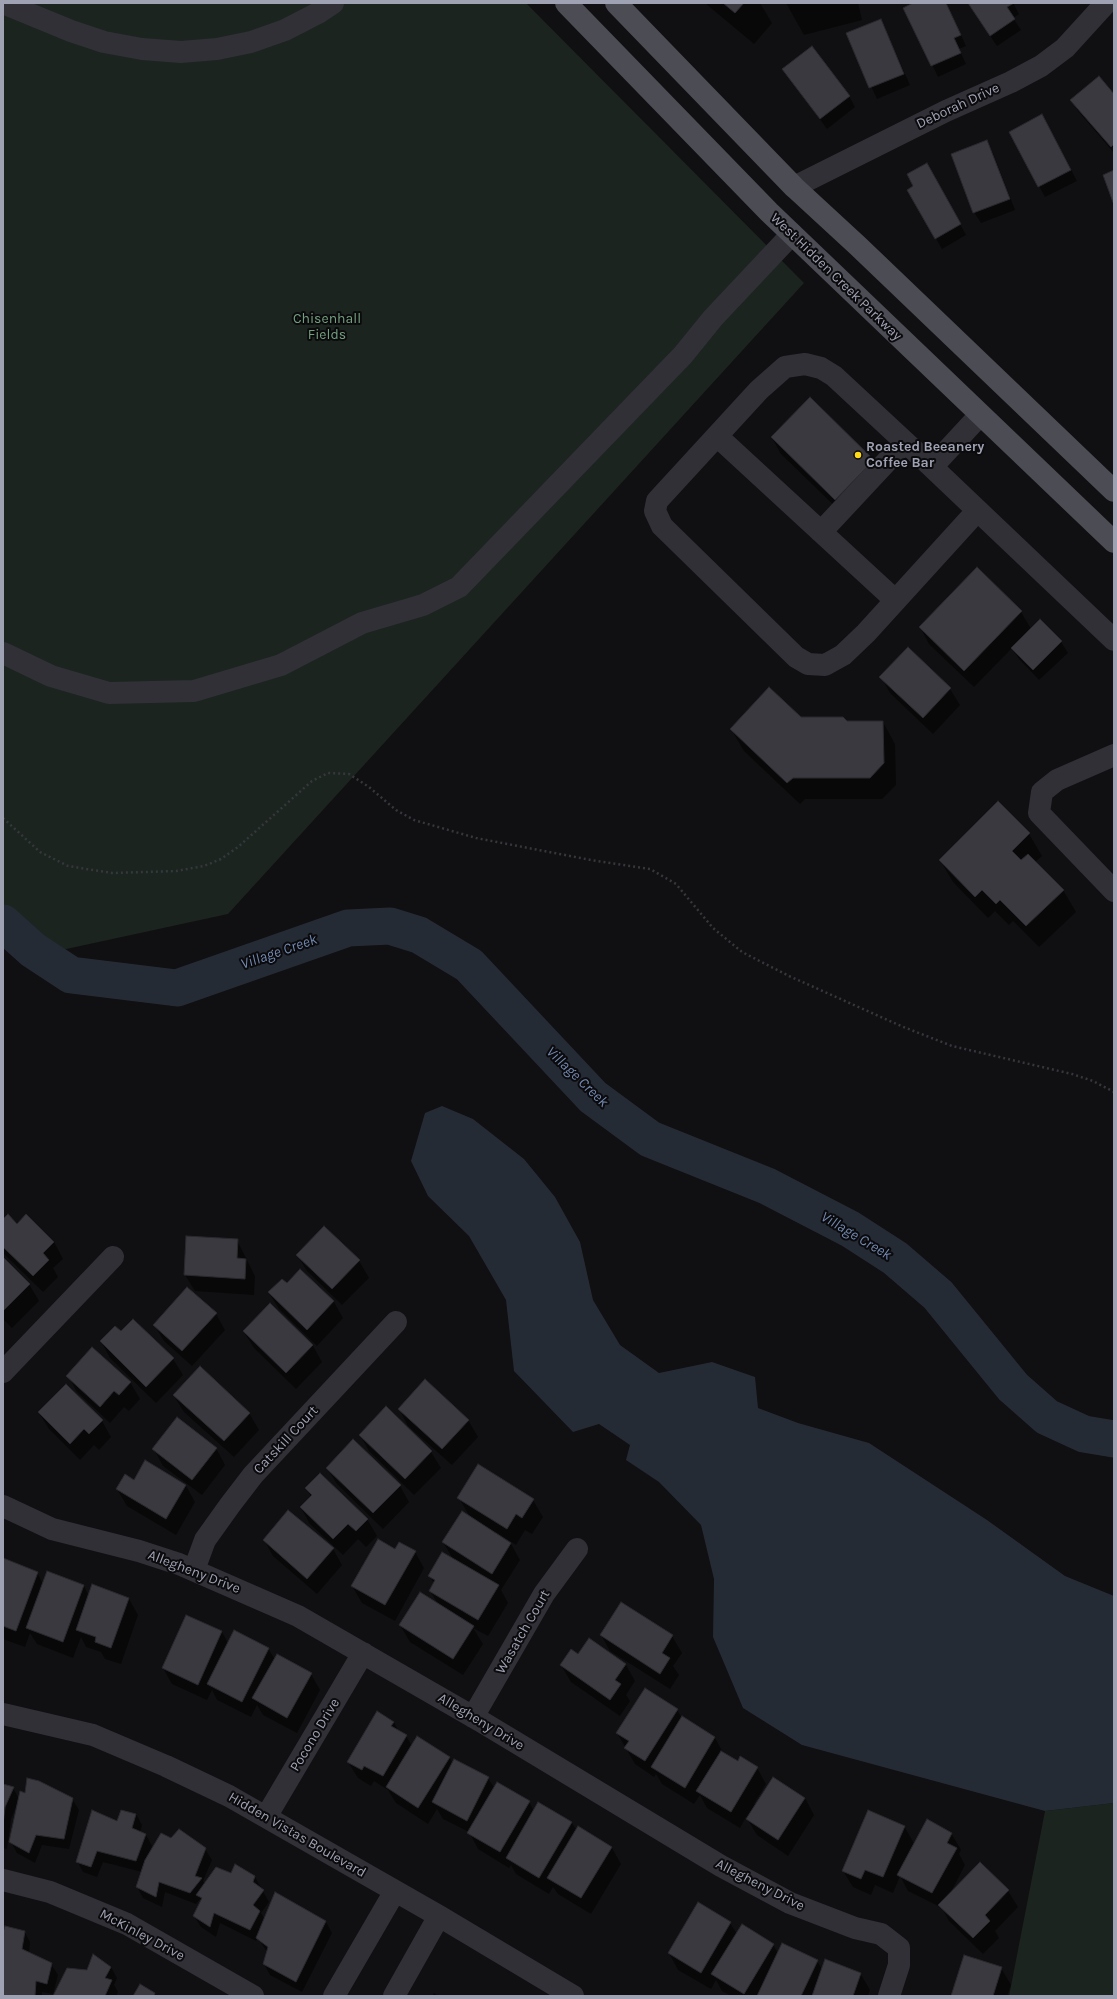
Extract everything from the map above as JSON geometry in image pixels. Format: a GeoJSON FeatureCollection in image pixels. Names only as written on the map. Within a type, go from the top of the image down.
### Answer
{"type":"FeatureCollection","features":[{"type":"Feature","properties":{"kind":"main road","name":"West Hidden Creek Parkway"},"geometry":{"type":"LineString","coordinates":[[566,3],[792,234],[1114,542]]}},
{"type":"Feature","properties":{"kind":"main road"},"geometry":{"type":"LineString","coordinates":[[616,3],[794,187],[858,246],[1114,491]]}},
{"type":"Feature","properties":{"kind":"street"},"geometry":{"type":"LineString","coordinates":[[3,3],[71,31],[104,42],[142,49],[181,52],[217,49],[251,42],[285,30],[318,13],[333,3]]}},
{"type":"Feature","properties":{"kind":"street","name":"Deborah Drive"},"geometry":{"type":"LineString","coordinates":[[794,187],[946,111],[1011,82],[1041,66],[1066,48],[1106,3]]}},
{"type":"Feature","properties":{"kind":"street"},"geometry":{"type":"LineString","coordinates":[[3,652],[51,676],[109,693],[194,691],[281,665],[362,623],[422,605],[459,587],[683,355],[713,318],[792,234]]}},
{"type":"Feature","properties":{"kind":"street"},"geometry":{"type":"LineString","coordinates":[[977,511],[866,633],[843,655],[825,665],[808,664],[796,656],[662,526],[655,511],[657,501],[759,390],[785,367],[805,364],[821,368],[834,376],[1114,640]]}},
{"type":"Feature","properties":{"kind":"street"},"geometry":{"type":"LineString","coordinates":[[932,467],[980,415]]}},
{"type":"Feature","properties":{"kind":"street"},"geometry":{"type":"LineString","coordinates":[[717,436],[895,600]]}},
{"type":"Feature","properties":{"kind":"street"},"geometry":{"type":"LineString","coordinates":[[821,532],[905,442]]}},
{"type":"Feature","properties":{"kind":"street"},"geometry":{"type":"LineString","coordinates":[[1114,755],[1057,780],[1042,792],[1039,813],[1114,891]]}},
{"type":"Feature","properties":{"kind":"street"},"geometry":{"type":"LineString","coordinates":[[3,1372],[113,1258]]}},
{"type":"Feature","properties":{"kind":"street","name":"Catskill Court"},"geometry":{"type":"LineString","coordinates":[[194,1570],[205,1540],[253,1475],[396,1322]]}},
{"type":"Feature","properties":{"kind":"street","name":"Allegheny Drive"},"geometry":{"type":"LineString","coordinates":[[3,1506],[52,1529],[139,1551],[194,1570],[298,1616],[473,1717],[662,1831],[790,1903],[855,1928],[881,1934],[899,1948],[899,1965],[889,1996]]}},
{"type":"Feature","properties":{"kind":"street","name":"Wasatch Court"},"geometry":{"type":"LineString","coordinates":[[473,1717],[544,1594],[577,1549]]}},
{"type":"Feature","properties":{"kind":"street","name":"Pocono Drive"},"geometry":{"type":"LineString","coordinates":[[266,1817],[363,1653]]}},
{"type":"Feature","properties":{"kind":"street","name":"Hidden Vistas Boulevard"},"geometry":{"type":"LineString","coordinates":[[3,1714],[93,1735],[166,1766],[266,1817],[439,1916],[573,1996]]}},
{"type":"Feature","properties":{"kind":"street","name":"McKinley Drive"},"geometry":{"type":"LineString","coordinates":[[3,1880],[50,1892],[127,1924],[253,1996]]}},
{"type":"Feature","properties":{"kind":"street"},"geometry":{"type":"LineString","coordinates":[[334,1996],[394,1891]]}},
{"type":"Feature","properties":{"kind":"street"},"geometry":{"type":"LineString","coordinates":[[394,1996],[439,1916]]}},
{"type":"Feature","properties":{"kind":"path"},"geometry":{"type":"LineString","coordinates":[[3,818],[40,852],[68,866],[112,872],[176,871],[204,866],[221,859],[238,847],[312,781],[328,773],[349,774],[369,787],[396,810],[414,820],[476,838],[591,860],[650,869],[676,884],[713,928],[742,952],[789,976],[901,1026],[952,1046],[1072,1074],[1093,1081],[1114,1092]]}},
{"type":"Feature","properties":{"kind":"green space","name":"Chisenhall Fields"},"geometry":{"type":"Polygon","coordinates":[[[3,3],[526,3],[804,283],[228,914],[48,953],[3,917],[3,3]]]}},
{"type":"Feature","properties":{"kind":"green space"},"geometry":{"type":"Polygon","coordinates":[[[1114,1803],[1114,1996],[1009,1996],[1045,1811],[1114,1803]]]}},
{"type":"Feature","properties":{"kind":"shaded area"},"geometry":{"type":"Polygon","coordinates":[[[442,1106],[473,1119],[524,1159],[555,1197],[580,1242],[593,1300],[620,1345],[659,1373],[712,1362],[755,1377],[758,1408],[798,1423],[869,1443],[987,1520],[1065,1576],[1114,1596],[1114,1803],[1045,1811],[802,1745],[743,1708],[713,1637],[714,1579],[701,1525],[659,1482],[626,1460],[630,1445],[599,1424],[573,1432],[514,1371],[506,1300],[469,1236],[428,1196],[411,1161],[425,1113],[442,1106]]]}},
{"type":"Feature","properties":{"kind":"building"},"geometry":{"type":"Polygon","coordinates":[[[723,3],[744,3],[735,13],[723,3]]]}},
{"type":"Feature","properties":{"kind":"building"},"geometry":{"type":"Polygon","coordinates":[[[913,3],[946,3],[961,35],[954,38],[961,53],[931,66],[903,8],[913,3]]]}},
{"type":"Feature","properties":{"kind":"building"},"geometry":{"type":"Polygon","coordinates":[[[968,3],[1014,3],[1007,7],[1015,19],[990,36],[968,3]]]}},
{"type":"Feature","properties":{"kind":"building"},"geometry":{"type":"Polygon","coordinates":[[[881,19],[904,74],[869,88],[846,33],[881,19]]]}},
{"type":"Feature","properties":{"kind":"building"},"geometry":{"type":"Polygon","coordinates":[[[812,46],[850,96],[820,119],[782,69],[812,46]]]}},
{"type":"Feature","properties":{"kind":"building"},"geometry":{"type":"Polygon","coordinates":[[[1099,76],[1114,94],[1114,144],[1111,147],[1070,100],[1099,76]]]}},
{"type":"Feature","properties":{"kind":"building"},"geometry":{"type":"Polygon","coordinates":[[[1042,114],[1071,170],[1038,187],[1009,132],[1042,114]]]}},
{"type":"Feature","properties":{"kind":"building"},"geometry":{"type":"Polygon","coordinates":[[[987,140],[1010,199],[973,213],[951,154],[987,140]]]}},
{"type":"Feature","properties":{"kind":"building"},"geometry":{"type":"Polygon","coordinates":[[[927,163],[961,224],[935,239],[907,190],[913,186],[907,174],[927,163]]]}},
{"type":"Feature","properties":{"kind":"building"},"geometry":{"type":"Polygon","coordinates":[[[1114,170],[1114,205],[1103,175],[1114,170]]]}},
{"type":"Feature","properties":{"kind":"building"},"geometry":{"type":"Polygon","coordinates":[[[810,397],[874,460],[835,500],[771,437],[810,397]]]}},
{"type":"Feature","properties":{"kind":"building"},"geometry":{"type":"Polygon","coordinates":[[[977,567],[1022,611],[964,671],[919,627],[977,567]]]}},
{"type":"Feature","properties":{"kind":"building"},"geometry":{"type":"Polygon","coordinates":[[[1040,619],[1062,641],[1033,670],[1011,648],[1040,619]]]}},
{"type":"Feature","properties":{"kind":"building"},"geometry":{"type":"Polygon","coordinates":[[[908,647],[951,688],[923,718],[879,677],[908,647]]]}},
{"type":"Feature","properties":{"kind":"building"},"geometry":{"type":"Polygon","coordinates":[[[769,687],[801,717],[843,717],[847,721],[883,721],[884,763],[870,778],[793,778],[787,783],[730,729],[769,687]]]}},
{"type":"Feature","properties":{"kind":"building"},"geometry":{"type":"Polygon","coordinates":[[[998,801],[1030,833],[1012,851],[1021,860],[1028,854],[1064,890],[1026,926],[1000,900],[996,904],[982,890],[975,897],[939,860],[998,801]]]}},
{"type":"Feature","properties":{"kind":"building"},"geometry":{"type":"Polygon","coordinates":[[[8,1214],[17,1224],[26,1214],[54,1242],[43,1253],[49,1260],[33,1276],[3,1247],[3,1219],[8,1214]]]}},
{"type":"Feature","properties":{"kind":"building"},"geometry":{"type":"Polygon","coordinates":[[[324,1226],[360,1260],[332,1289],[296,1255],[324,1226]]]}},
{"type":"Feature","properties":{"kind":"building"},"geometry":{"type":"Polygon","coordinates":[[[186,1236],[238,1239],[237,1258],[246,1259],[245,1279],[184,1275],[186,1236]]]}},
{"type":"Feature","properties":{"kind":"building"},"geometry":{"type":"Polygon","coordinates":[[[3,1257],[30,1284],[3,1311],[3,1257]]]}},
{"type":"Feature","properties":{"kind":"building"},"geometry":{"type":"Polygon","coordinates":[[[300,1269],[334,1301],[307,1330],[268,1292],[282,1279],[287,1283],[300,1269]]]}},
{"type":"Feature","properties":{"kind":"building"},"geometry":{"type":"Polygon","coordinates":[[[187,1287],[217,1313],[182,1351],[153,1325],[187,1287]]]}},
{"type":"Feature","properties":{"kind":"building"},"geometry":{"type":"Polygon","coordinates":[[[270,1303],[313,1345],[286,1373],[243,1331],[270,1303]]]}},
{"type":"Feature","properties":{"kind":"building"},"geometry":{"type":"Polygon","coordinates":[[[133,1319],[174,1358],[146,1387],[100,1341],[115,1326],[121,1331],[133,1319]]]}},
{"type":"Feature","properties":{"kind":"building"},"geometry":{"type":"Polygon","coordinates":[[[92,1347],[131,1382],[119,1395],[114,1391],[100,1407],[66,1376],[92,1347]]]}},
{"type":"Feature","properties":{"kind":"building"},"geometry":{"type":"Polygon","coordinates":[[[200,1366],[250,1413],[224,1441],[173,1395],[200,1366]]]}},
{"type":"Feature","properties":{"kind":"building"},"geometry":{"type":"Polygon","coordinates":[[[425,1379],[469,1420],[442,1449],[398,1409],[425,1379]]]}},
{"type":"Feature","properties":{"kind":"building"},"geometry":{"type":"Polygon","coordinates":[[[66,1384],[103,1420],[89,1434],[84,1429],[70,1444],[38,1412],[66,1384]]]}},
{"type":"Feature","properties":{"kind":"building"},"geometry":{"type":"Polygon","coordinates":[[[386,1406],[432,1451],[405,1479],[359,1435],[386,1406]]]}},
{"type":"Feature","properties":{"kind":"building"},"geometry":{"type":"Polygon","coordinates":[[[177,1417],[217,1448],[192,1480],[152,1449],[177,1417]]]}},
{"type":"Feature","properties":{"kind":"building"},"geometry":{"type":"Polygon","coordinates":[[[353,1439],[401,1485],[373,1513],[326,1468],[353,1439]]]}},
{"type":"Feature","properties":{"kind":"building"},"geometry":{"type":"Polygon","coordinates":[[[145,1460],[186,1485],[166,1519],[116,1489],[125,1474],[134,1480],[145,1460]]]}},
{"type":"Feature","properties":{"kind":"building"},"geometry":{"type":"Polygon","coordinates":[[[478,1464],[534,1499],[522,1518],[516,1514],[507,1529],[457,1498],[478,1464]]]}},
{"type":"Feature","properties":{"kind":"building"},"geometry":{"type":"Polygon","coordinates":[[[320,1473],[368,1519],[356,1531],[348,1524],[333,1539],[300,1507],[312,1495],[305,1488],[320,1473]]]}},
{"type":"Feature","properties":{"kind":"building"},"geometry":{"type":"Polygon","coordinates":[[[288,1510],[334,1548],[307,1579],[263,1540],[288,1510]]]}},
{"type":"Feature","properties":{"kind":"building"},"geometry":{"type":"Polygon","coordinates":[[[462,1511],[511,1543],[492,1574],[442,1542],[462,1511]]]}},
{"type":"Feature","properties":{"kind":"building"},"geometry":{"type":"Polygon","coordinates":[[[378,1539],[395,1549],[399,1542],[416,1551],[385,1605],[351,1586],[378,1539]]]}},
{"type":"Feature","properties":{"kind":"building"},"geometry":{"type":"Polygon","coordinates":[[[442,1552],[499,1585],[478,1620],[429,1591],[435,1580],[428,1576],[442,1552]]]}},
{"type":"Feature","properties":{"kind":"building"},"geometry":{"type":"Polygon","coordinates":[[[3,1558],[38,1572],[16,1631],[3,1626],[3,1558]]]}},
{"type":"Feature","properties":{"kind":"building"},"geometry":{"type":"Polygon","coordinates":[[[47,1571],[84,1585],[63,1642],[26,1628],[47,1571]]]}},
{"type":"Feature","properties":{"kind":"building"},"geometry":{"type":"Polygon","coordinates":[[[92,1584],[129,1598],[111,1648],[95,1642],[96,1637],[76,1630],[92,1584]]]}},
{"type":"Feature","properties":{"kind":"building"},"geometry":{"type":"Polygon","coordinates":[[[420,1592],[474,1626],[453,1659],[399,1625],[420,1592]]]}},
{"type":"Feature","properties":{"kind":"building"},"geometry":{"type":"Polygon","coordinates":[[[621,1602],[673,1635],[662,1653],[670,1658],[660,1674],[600,1635],[621,1602]]]}},
{"type":"Feature","properties":{"kind":"building"},"geometry":{"type":"Polygon","coordinates":[[[186,1615],[222,1631],[198,1685],[162,1668],[186,1615]]]}},
{"type":"Feature","properties":{"kind":"building"},"geometry":{"type":"Polygon","coordinates":[[[234,1630],[269,1648],[242,1702],[207,1684],[234,1630]]]}},
{"type":"Feature","properties":{"kind":"building"},"geometry":{"type":"Polygon","coordinates":[[[589,1638],[626,1664],[615,1680],[621,1684],[610,1700],[560,1665],[571,1649],[578,1654],[589,1638]]]}},
{"type":"Feature","properties":{"kind":"building"},"geometry":{"type":"Polygon","coordinates":[[[277,1654],[312,1673],[287,1718],[252,1698],[277,1654]]]}},
{"type":"Feature","properties":{"kind":"building"},"geometry":{"type":"Polygon","coordinates":[[[645,1688],[678,1709],[645,1761],[624,1748],[629,1741],[616,1733],[645,1688]]]}},
{"type":"Feature","properties":{"kind":"building"},"geometry":{"type":"Polygon","coordinates":[[[377,1711],[394,1722],[391,1726],[407,1735],[383,1776],[364,1766],[362,1770],[347,1762],[377,1711]]]}},
{"type":"Feature","properties":{"kind":"building"},"geometry":{"type":"Polygon","coordinates":[[[682,1716],[715,1737],[685,1788],[651,1767],[682,1716]]]}},
{"type":"Feature","properties":{"kind":"building"},"geometry":{"type":"Polygon","coordinates":[[[417,1736],[450,1757],[418,1808],[386,1787],[417,1736]]]}},
{"type":"Feature","properties":{"kind":"building"},"geometry":{"type":"Polygon","coordinates":[[[721,1751],[738,1761],[740,1756],[758,1767],[731,1812],[696,1791],[721,1751]]]}},
{"type":"Feature","properties":{"kind":"building"},"geometry":{"type":"Polygon","coordinates":[[[454,1759],[489,1777],[467,1821],[432,1802],[454,1759]]]}},
{"type":"Feature","properties":{"kind":"building"},"geometry":{"type":"Polygon","coordinates":[[[773,1777],[805,1798],[778,1840],[746,1819],[773,1777]]]}},
{"type":"Feature","properties":{"kind":"building"},"geometry":{"type":"Polygon","coordinates":[[[27,1778],[39,1781],[73,1798],[64,1839],[36,1835],[29,1853],[9,1842],[20,1791],[25,1793],[27,1778]]]}},
{"type":"Feature","properties":{"kind":"building"},"geometry":{"type":"Polygon","coordinates":[[[497,1782],[530,1801],[500,1852],[467,1833],[497,1782]]]}},
{"type":"Feature","properties":{"kind":"building"},"geometry":{"type":"Polygon","coordinates":[[[3,1784],[14,1787],[5,1807],[3,1825],[3,1784]]]}},
{"type":"Feature","properties":{"kind":"building"},"geometry":{"type":"Polygon","coordinates":[[[538,1802],[572,1822],[539,1878],[506,1858],[538,1802]]]}},
{"type":"Feature","properties":{"kind":"building"},"geometry":{"type":"Polygon","coordinates":[[[92,1810],[117,1821],[121,1810],[136,1814],[132,1828],[146,1834],[136,1861],[97,1851],[91,1867],[76,1862],[92,1810]]]}},
{"type":"Feature","properties":{"kind":"building"},"geometry":{"type":"Polygon","coordinates":[[[868,1810],[905,1826],[883,1877],[865,1870],[861,1879],[842,1871],[868,1810]]]}},
{"type":"Feature","properties":{"kind":"building"},"geometry":{"type":"Polygon","coordinates":[[[927,1819],[952,1833],[947,1843],[957,1848],[932,1893],[897,1875],[927,1819]]]}},
{"type":"Feature","properties":{"kind":"building"},"geometry":{"type":"Polygon","coordinates":[[[578,1826],[612,1847],[581,1898],[547,1878],[578,1826]]]}},
{"type":"Feature","properties":{"kind":"building"},"geometry":{"type":"Polygon","coordinates":[[[179,1829],[206,1848],[195,1876],[202,1878],[190,1893],[159,1882],[156,1897],[136,1887],[145,1860],[161,1833],[171,1838],[179,1829]]]}},
{"type":"Feature","properties":{"kind":"building"},"geometry":{"type":"Polygon","coordinates":[[[980,1862],[1009,1890],[985,1915],[990,1921],[973,1938],[938,1905],[980,1862]]]}},
{"type":"Feature","properties":{"kind":"building"},"geometry":{"type":"Polygon","coordinates":[[[235,1864],[255,1876],[253,1882],[264,1890],[253,1905],[260,1911],[250,1930],[214,1913],[210,1927],[193,1916],[202,1898],[196,1895],[216,1867],[231,1873],[235,1864]]]}},
{"type":"Feature","properties":{"kind":"building"},"geometry":{"type":"Polygon","coordinates":[[[275,1892],[326,1921],[296,1982],[263,1964],[268,1947],[256,1938],[275,1892]]]}},
{"type":"Feature","properties":{"kind":"building"},"geometry":{"type":"Polygon","coordinates":[[[698,1902],[731,1922],[701,1973],[668,1953],[698,1902]]]}},
{"type":"Feature","properties":{"kind":"building"},"geometry":{"type":"Polygon","coordinates":[[[742,1924],[774,1944],[744,1994],[711,1974],[742,1924]]]}},
{"type":"Feature","properties":{"kind":"building"},"geometry":{"type":"Polygon","coordinates":[[[5,1926],[25,1931],[22,1949],[52,1963],[47,1984],[36,1981],[35,1996],[3,1996],[3,1932],[5,1926]]]}},
{"type":"Feature","properties":{"kind":"building"},"geometry":{"type":"Polygon","coordinates":[[[782,1943],[818,1960],[801,1996],[757,1996],[782,1943]]]}},
{"type":"Feature","properties":{"kind":"building"},"geometry":{"type":"Polygon","coordinates":[[[93,1954],[111,1967],[105,1978],[112,1980],[105,1996],[53,1996],[67,1968],[87,1970],[93,1954]]]}},
{"type":"Feature","properties":{"kind":"building"},"geometry":{"type":"Polygon","coordinates":[[[964,1955],[1002,1967],[993,1996],[951,1996],[964,1955]]]}},
{"type":"Feature","properties":{"kind":"building"},"geometry":{"type":"Polygon","coordinates":[[[825,1959],[861,1973],[853,1996],[812,1996],[825,1959]]]}},
{"type":"Feature","properties":{"kind":"building"},"geometry":{"type":"Polygon","coordinates":[[[140,1984],[155,1993],[154,1996],[133,1996],[140,1984]]]}},
{"type":"Feature","properties":{"kind":"waterway","name":"Village Creek"},"geometry":{"type":"LineString","coordinates":[[3,923],[33,950],[71,975],[177,988],[348,928],[390,926],[419,935],[469,965],[593,1097],[650,1139],[767,1186],[850,1229],[895,1258],[938,1295],[1013,1387],[1047,1417],[1084,1434],[1114,1439]]}},
{"type":"Feature","properties":{"kind":"place","name":"Roasted Beeanery Coffee Bar"},"geometry":{"type":"Point","coordinates":[858,455]}}]}
